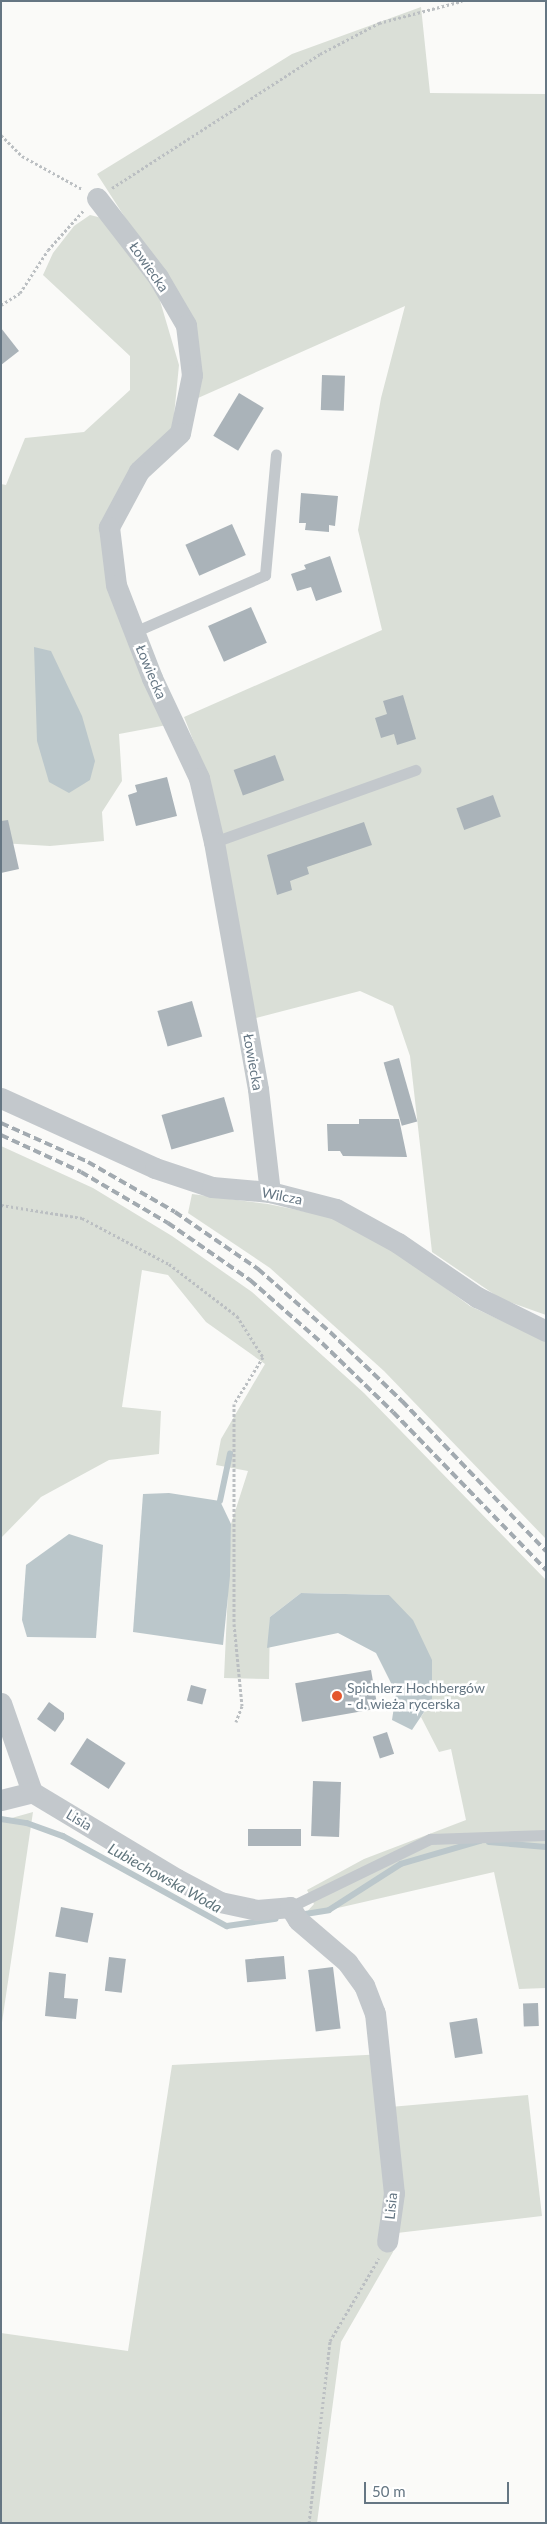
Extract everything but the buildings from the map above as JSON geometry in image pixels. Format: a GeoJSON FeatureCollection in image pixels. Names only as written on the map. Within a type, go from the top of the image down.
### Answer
{"type":"FeatureCollection","features":[{"type":"Feature","properties":{"kind":"street","name":"Łowiecka"},"geometry":{"type":"LineString","coordinates":[[97,198],[158,277],[186,325],[192,375],[180,433],[139,471],[109,527],[116,586],[134,632],[199,778],[214,842],[258,1089],[270,1192]]}},
{"type":"Feature","properties":{"kind":"street","name":"Wilcza"},"geometry":{"type":"LineString","coordinates":[[1,1098],[155,1168],[212,1187],[270,1192],[336,1210],[366,1224],[478,1297],[546,1331]]}},
{"type":"Feature","properties":{"kind":"street"},"geometry":{"type":"LineString","coordinates":[[1,1703],[32,1792],[1,1800]]}},
{"type":"Feature","properties":{"kind":"street","name":"Lisia"},"geometry":{"type":"LineString","coordinates":[[32,1792],[177,1880],[220,1902],[257,1910],[290,1907],[298,1920],[346,1962],[370,1997],[394,2192],[387,2242]]}},
{"type":"Feature","properties":{"kind":"lane"},"geometry":{"type":"LineString","coordinates":[[134,632],[265,575],[276,455]]}},
{"type":"Feature","properties":{"kind":"lane"},"geometry":{"type":"LineString","coordinates":[[214,842],[415,770]]}},
{"type":"Feature","properties":{"kind":"lane","name":"Lisia"},"geometry":{"type":"LineString","coordinates":[[290,1907],[430,1839],[546,1835]]}},
{"type":"Feature","properties":{"kind":"path"},"geometry":{"type":"LineString","coordinates":[[1,305],[20,293],[48,250],[76,217],[97,198],[320,54],[379,23],[462,1]]}},
{"type":"Feature","properties":{"kind":"path"},"geometry":{"type":"LineString","coordinates":[[1,135],[22,156],[97,198]]}},
{"type":"Feature","properties":{"kind":"path"},"geometry":{"type":"LineString","coordinates":[[1,1205],[82,1218],[169,1264],[237,1316],[263,1357],[234,1404],[234,1624],[242,1706],[236,1722]]}},
{"type":"Feature","properties":{"kind":"path"},"geometry":{"type":"LineString","coordinates":[[309,2523],[330,2341],[387,2242]]}},
{"type":"Feature","properties":{"kind":"shaded area"},"geometry":{"type":"Polygon","coordinates":[[[421,7],[430,93],[546,94],[546,1315],[501,1299],[432,1252],[410,1056],[393,1006],[360,991],[256,1018],[208,778],[184,717],[382,630],[358,530],[381,398],[405,306],[198,398],[193,323],[97,174],[292,54],[421,7]]]}},
{"type":"Feature","properties":{"kind":"shaded area"},"geometry":{"type":"Polygon","coordinates":[[[90,215],[106,219],[158,294],[179,365],[173,426],[106,518],[167,725],[119,734],[122,781],[102,812],[104,841],[50,846],[1,843],[1,484],[6,485],[25,438],[84,432],[130,390],[130,356],[43,275],[53,253],[74,226],[90,215]]]}},
{"type":"Feature","properties":{"kind":"shaded area"},"geometry":{"type":"Polygon","coordinates":[[[34,647],[51,651],[82,716],[95,761],[90,780],[69,793],[49,782],[37,741],[34,647]]]}},
{"type":"Feature","properties":{"kind":"shaded area"},"geometry":{"type":"Polygon","coordinates":[[[1,1146],[93,1188],[172,1236],[252,1292],[364,1393],[546,1580],[546,1988],[519,1989],[494,1872],[303,1916],[314,1904],[307,1890],[364,1859],[466,1820],[451,1749],[439,1752],[421,1717],[432,1700],[389,1595],[301,1593],[270,1617],[269,1679],[224,1678],[231,1524],[248,1471],[216,1465],[221,1439],[265,1364],[206,1322],[168,1275],[142,1270],[122,1407],[161,1411],[159,1454],[109,1460],[41,1497],[1,1538],[1,1146]]]}},
{"type":"Feature","properties":{"kind":"shaded area"},"geometry":{"type":"Polygon","coordinates":[[[192,1194],[268,1204],[331,1217],[391,1248],[470,1306],[546,1341],[546,1539],[384,1371],[270,1268],[188,1213],[192,1194]]]}},
{"type":"Feature","properties":{"kind":"shaded area"},"geometry":{"type":"Polygon","coordinates":[[[169,1493],[220,1501],[231,1524],[230,1576],[223,1645],[133,1632],[143,1494],[169,1493]]]}},
{"type":"Feature","properties":{"kind":"shaded area"},"geometry":{"type":"Polygon","coordinates":[[[69,1534],[103,1545],[96,1638],[27,1637],[22,1620],[26,1565],[69,1534]]]}},
{"type":"Feature","properties":{"kind":"shaded area"},"geometry":{"type":"Polygon","coordinates":[[[301,1593],[389,1595],[413,1620],[432,1660],[432,1700],[412,1730],[392,1720],[396,1693],[376,1653],[338,1633],[267,1648],[270,1617],[301,1593]]]}},
{"type":"Feature","properties":{"kind":"shaded area"},"geometry":{"type":"Polygon","coordinates":[[[33,1812],[1,2029],[1,1821],[33,1812]]]}},
{"type":"Feature","properties":{"kind":"shaded area"},"geometry":{"type":"Polygon","coordinates":[[[385,2054],[390,2107],[528,2095],[542,2216],[397,2233],[393,2252],[341,2342],[317,2523],[1,2523],[1,2333],[128,2351],[172,2065],[385,2054]]]}},
{"type":"Feature","properties":{"kind":"waterway","name":"Lubiechowska Woda"},"geometry":{"type":"LineString","coordinates":[[220,1501],[230,1454]]}},
{"type":"Feature","properties":{"kind":"waterway","name":"Lubiechowska Woda"},"geometry":{"type":"LineString","coordinates":[[1,1819],[27,1823],[63,1836],[227,1926],[275,1919]]}},
{"type":"Feature","properties":{"kind":"waterway","name":"Lubiechowska Woda"},"geometry":{"type":"LineString","coordinates":[[299,1915],[329,1910],[401,1864],[480,1841]]}},
{"type":"Feature","properties":{"kind":"waterway","name":"Lubiechowska Woda"},"geometry":{"type":"LineString","coordinates":[[489,1842],[546,1847]]}},
{"type":"Feature","properties":{"kind":"railway"},"geometry":{"type":"LineString","coordinates":[[1,1123],[88,1162],[175,1212],[258,1269],[330,1332],[402,1401],[546,1551]]}},
{"type":"Feature","properties":{"kind":"railway"},"geometry":{"type":"LineString","coordinates":[[1,1135],[81,1172],[168,1223],[250,1280],[322,1343],[393,1412],[546,1570]]}},
{"type":"Feature","properties":{"kind":"place","name":"Spichlerz Hochbergów - d. wieża rycerska"},"geometry":{"type":"Point","coordinates":[337,1696]}}]}
